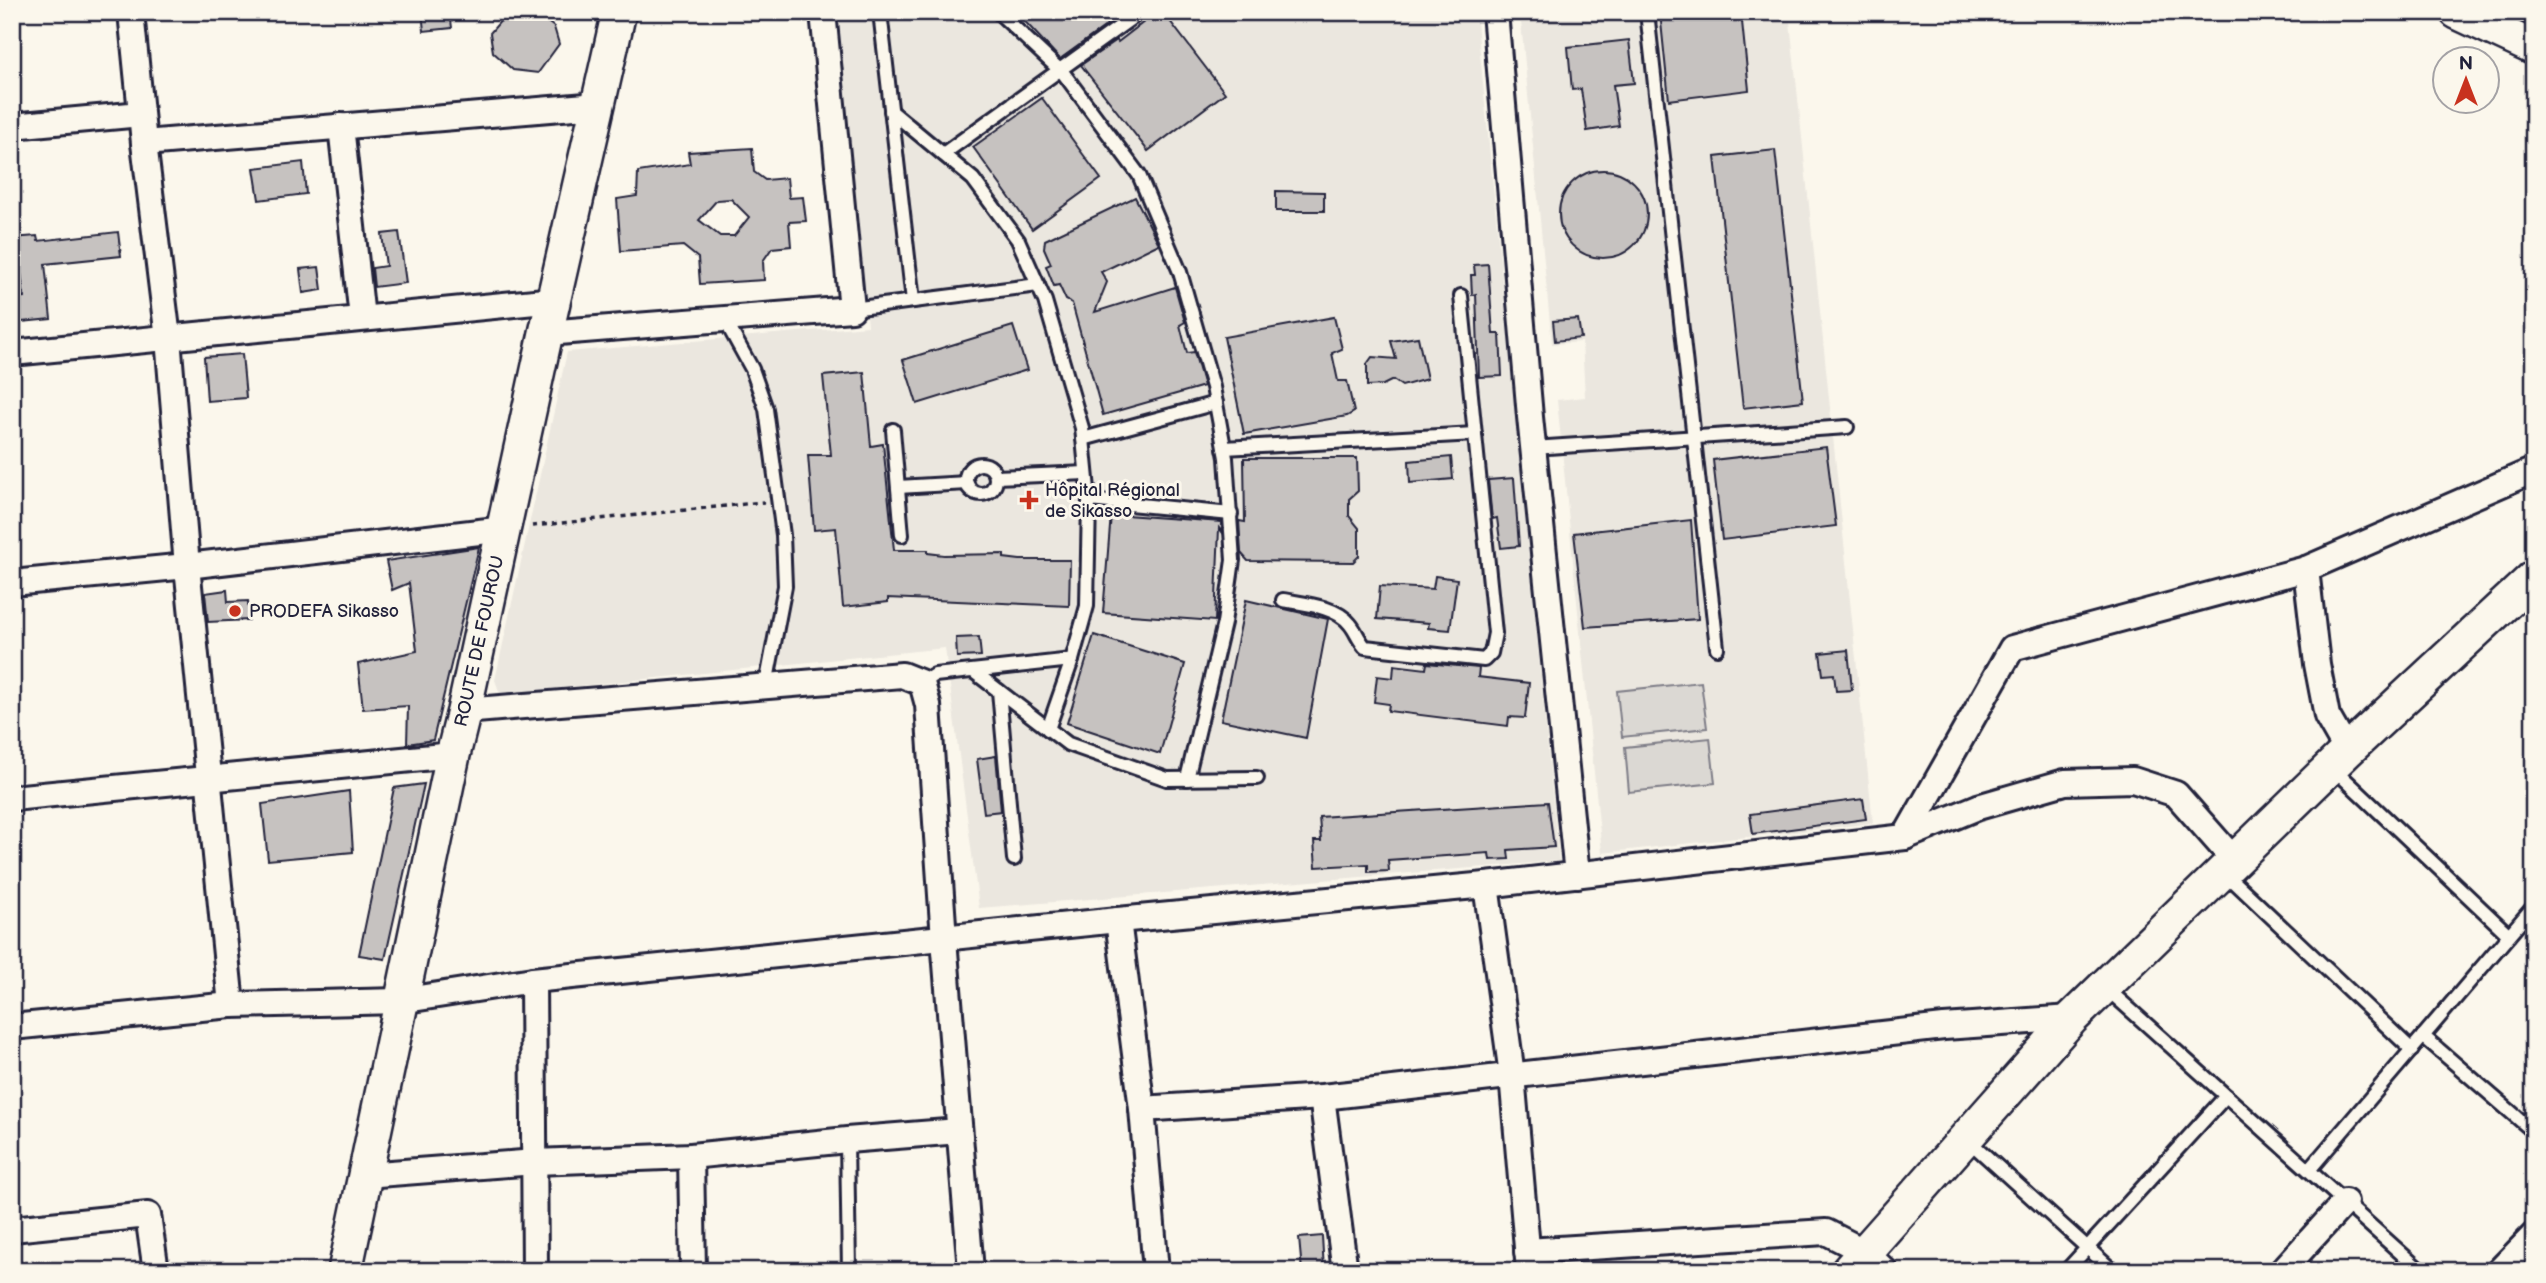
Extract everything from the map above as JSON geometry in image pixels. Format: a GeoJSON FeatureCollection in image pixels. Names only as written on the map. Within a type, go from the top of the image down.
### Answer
{"type":"FeatureCollection","features":[{"type":"Feature","properties":{"kind":"main road","name":"ROUTE DE FOUROU"},"geometry":{"type":"LineString","coordinates":[[345,1271],[453,755],[619,12]]}},
{"type":"Feature","properties":{"kind":"main road"},"geometry":{"type":"LineString","coordinates":[[2457,12],[2534,48]]}},
{"type":"Feature","properties":{"kind":"main road"},"geometry":{"type":"LineString","coordinates":[[1866,1264],[1966,1139],[2072,1018],[2339,759],[2534,577]]}},
{"type":"Feature","properties":{"kind":"street"},"geometry":{"type":"LineString","coordinates":[[131,12],[168,338],[187,566],[231,1005]]}},
{"type":"Feature","properties":{"kind":"street"},"geometry":{"type":"LineString","coordinates":[[546,333],[852,309],[823,12]]}},
{"type":"Feature","properties":{"kind":"street"},"geometry":{"type":"LineString","coordinates":[[1495,12],[1533,448],[1577,875]]}},
{"type":"Feature","properties":{"kind":"street"},"geometry":{"type":"LineString","coordinates":[[144,142],[598,105]]}},
{"type":"Feature","properties":{"kind":"street"},"geometry":{"type":"LineString","coordinates":[[12,127],[141,114]]}},
{"type":"Feature","properties":{"kind":"street"},"geometry":{"type":"LineString","coordinates":[[341,126],[362,318]]}},
{"type":"Feature","properties":{"kind":"street"},"geometry":{"type":"LineString","coordinates":[[12,353],[555,300]]}},
{"type":"Feature","properties":{"kind":"street"},"geometry":{"type":"LineString","coordinates":[[1905,837],[2012,648],[2306,569],[2534,470]]}},
{"type":"Feature","properties":{"kind":"street"},"geometry":{"type":"LineString","coordinates":[[12,583],[187,566],[505,528]]}},
{"type":"Feature","properties":{"kind":"street"},"geometry":{"type":"LineString","coordinates":[[2306,569],[2317,664],[2339,759]]}},
{"type":"Feature","properties":{"kind":"street"},"geometry":{"type":"LineString","coordinates":[[464,711],[902,675],[922,683],[928,705],[971,1271]]}},
{"type":"Feature","properties":{"kind":"street"},"geometry":{"type":"LineString","coordinates":[[12,798],[453,755]]}},
{"type":"Feature","properties":{"kind":"street"},"geometry":{"type":"LineString","coordinates":[[12,1027],[231,1005],[400,1001],[533,980],[1118,920],[1486,886],[1905,837],[1978,807],[2066,782],[2133,780],[2176,794],[2228,866]]}},
{"type":"Feature","properties":{"kind":"street"},"geometry":{"type":"LineString","coordinates":[[1486,886],[1512,1075],[1528,1261],[1826,1232],[1866,1264]]}},
{"type":"Feature","properties":{"kind":"street"},"geometry":{"type":"LineString","coordinates":[[1118,920],[1142,1109],[1156,1271]]}},
{"type":"Feature","properties":{"kind":"street"},"geometry":{"type":"LineString","coordinates":[[533,980],[536,1271]]}},
{"type":"Feature","properties":{"kind":"street"},"geometry":{"type":"LineString","coordinates":[[1142,1109],[1322,1097],[1944,1027],[2072,1018]]}},
{"type":"Feature","properties":{"kind":"street"},"geometry":{"type":"LineString","coordinates":[[1322,1097],[1345,1271]]}},
{"type":"Feature","properties":{"kind":"street"},"geometry":{"type":"LineString","coordinates":[[365,1175],[535,1162],[691,1156],[959,1131]]}},
{"type":"Feature","properties":{"kind":"street"},"geometry":{"type":"LineString","coordinates":[[691,1156],[693,1271]]}},
{"type":"Feature","properties":{"kind":"street"},"geometry":{"type":"LineString","coordinates":[[2282,1271],[2345,1202]]}},
{"type":"Feature","properties":{"kind":"street"},"geometry":{"type":"LineString","coordinates":[[12,1229],[148,1215],[156,1271]]}},
{"type":"Feature","properties":{"kind":"street"},"geometry":{"type":"LineString","coordinates":[[2499,1271],[2534,1235]]}},
{"type":"Feature","properties":{"kind":"lane"},"geometry":{"type":"LineString","coordinates":[[880,12],[913,301]]}},
{"type":"Feature","properties":{"kind":"lane"},"geometry":{"type":"LineString","coordinates":[[998,12],[1060,71],[1139,175],[1180,272],[1216,403],[1224,448],[1233,560],[1224,623],[1186,779]]}},
{"type":"Feature","properties":{"kind":"lane"},"geometry":{"type":"LineString","coordinates":[[943,155],[1140,12]]}},
{"type":"Feature","properties":{"kind":"lane"},"geometry":{"type":"LineString","coordinates":[[1647,12],[1717,648]]}},
{"type":"Feature","properties":{"kind":"lane"},"geometry":{"type":"LineString","coordinates":[[891,111],[973,179],[1018,240],[1053,327],[1082,428],[1089,500],[1087,607],[1048,729]]}},
{"type":"Feature","properties":{"kind":"lane"},"geometry":{"type":"LineString","coordinates":[[852,309],[1038,285]]}},
{"type":"Feature","properties":{"kind":"lane"},"geometry":{"type":"LineString","coordinates":[[1283,600],[1324,608],[1338,614],[1350,624],[1365,647],[1484,660],[1491,653],[1494,633],[1461,296]]}},
{"type":"Feature","properties":{"kind":"lane"},"geometry":{"type":"LineString","coordinates":[[725,320],[752,369],[766,410],[783,534],[785,586],[766,685]]}},
{"type":"Feature","properties":{"kind":"lane"},"geometry":{"type":"LineString","coordinates":[[1083,439],[1216,403]]}},
{"type":"Feature","properties":{"kind":"lane"},"geometry":{"type":"LineString","coordinates":[[1533,448],[1847,427]]}},
{"type":"Feature","properties":{"kind":"lane"},"geometry":{"type":"LineString","coordinates":[[893,430],[902,535]]}},
{"type":"Feature","properties":{"kind":"lane"},"geometry":{"type":"LineString","coordinates":[[1224,448],[1475,434]]}},
{"type":"Feature","properties":{"kind":"lane"},"geometry":{"type":"LineString","coordinates":[[898,487],[967,484],[977,493],[986,493],[994,487],[996,477],[988,466],[978,465],[967,474],[967,484]]}},
{"type":"Feature","properties":{"kind":"lane"},"geometry":{"type":"LineString","coordinates":[[996,477],[1086,474]]}},
{"type":"Feature","properties":{"kind":"lane"},"geometry":{"type":"LineString","coordinates":[[1089,500],[1231,514]]}},
{"type":"Feature","properties":{"kind":"lane"},"geometry":{"type":"LineString","coordinates":[[922,683],[936,675],[1072,660]]}},
{"type":"Feature","properties":{"kind":"lane"},"geometry":{"type":"LineString","coordinates":[[973,671],[1068,744],[1167,779],[1257,778]]}},
{"type":"Feature","properties":{"kind":"lane"},"geometry":{"type":"LineString","coordinates":[[999,691],[1014,859]]}},
{"type":"Feature","properties":{"kind":"lane"},"geometry":{"type":"LineString","coordinates":[[2339,759],[2509,935]]}},
{"type":"Feature","properties":{"kind":"lane"},"geometry":{"type":"LineString","coordinates":[[2228,866],[2412,1050]]}},
{"type":"Feature","properties":{"kind":"lane"},"geometry":{"type":"LineString","coordinates":[[2309,1170],[2534,906]]}},
{"type":"Feature","properties":{"kind":"lane"},"geometry":{"type":"LineString","coordinates":[[2104,986],[2421,1271]]}},
{"type":"Feature","properties":{"kind":"lane"},"geometry":{"type":"LineString","coordinates":[[2423,1036],[2534,1132]]}},
{"type":"Feature","properties":{"kind":"lane"},"geometry":{"type":"LineString","coordinates":[[2066,1271],[2227,1096]]}},
{"type":"Feature","properties":{"kind":"lane"},"geometry":{"type":"LineString","coordinates":[[1966,1139],[2113,1271]]}},
{"type":"Feature","properties":{"kind":"lane"},"geometry":{"type":"LineString","coordinates":[[847,1140],[849,1271]]}},
{"type":"Feature","properties":{"kind":"path"},"geometry":{"type":"LineString","coordinates":[[505,528],[777,501]]}},
{"type":"Feature","properties":{"kind":"shaded area","name":"Hôpital Régional de Sikasso"},"geometry":{"type":"Polygon","coordinates":[[[836,12],[1476,12],[1559,861],[979,908],[945,648],[500,694],[495,680],[567,352],[868,326],[836,12]]]}},
{"type":"Feature","properties":{"kind":"shaded area"},"geometry":{"type":"Polygon","coordinates":[[[1520,12],[1789,12],[1873,823],[1602,853],[1557,400],[1585,397],[1582,342],[1552,344],[1520,12]]]}},
{"type":"Feature","properties":{"kind":"shaded area"},"geometry":{"type":"Polygon","coordinates":[[[1701,682],[1707,728],[1622,737],[1617,691],[1701,682]]]}},
{"type":"Feature","properties":{"kind":"shaded area"},"geometry":{"type":"Polygon","coordinates":[[[1710,738],[1715,783],[1629,792],[1625,747],[1710,738]]]}},
{"type":"Feature","properties":{"kind":"building"},"geometry":{"type":"Polygon","coordinates":[[[422,12],[450,12],[452,28],[424,31],[422,12]]]}},
{"type":"Feature","properties":{"kind":"building"},"geometry":{"type":"Polygon","coordinates":[[[508,12],[535,12],[554,27],[559,44],[538,73],[513,70],[493,52],[490,33],[508,12]]]}},
{"type":"Feature","properties":{"kind":"building"},"geometry":{"type":"Polygon","coordinates":[[[1016,12],[1099,12],[1107,25],[1060,59],[1016,12]]]}},
{"type":"Feature","properties":{"kind":"building"},"geometry":{"type":"Polygon","coordinates":[[[1157,12],[1163,12],[1225,93],[1148,151],[1081,65],[1117,40],[1118,42],[1157,12]]]}},
{"type":"Feature","properties":{"kind":"building"},"geometry":{"type":"Polygon","coordinates":[[[1660,12],[1741,12],[1749,90],[1669,100],[1660,12]]]}},
{"type":"Feature","properties":{"kind":"building"},"geometry":{"type":"Polygon","coordinates":[[[1629,40],[1634,83],[1613,85],[1619,126],[1587,131],[1581,89],[1572,90],[1568,47],[1629,40]]]}},
{"type":"Feature","properties":{"kind":"building"},"geometry":{"type":"Polygon","coordinates":[[[1042,98],[1101,179],[1032,229],[973,147],[1042,98]]]}},
{"type":"Feature","properties":{"kind":"building"},"geometry":{"type":"Polygon","coordinates":[[[752,148],[754,172],[765,180],[787,178],[789,198],[803,197],[806,221],[789,222],[791,246],[772,248],[763,261],[764,280],[700,284],[698,258],[683,246],[621,251],[617,199],[637,196],[638,172],[690,164],[688,152],[752,148]],[[731,199],[717,200],[699,220],[720,236],[734,236],[749,217],[731,199]]]}},
{"type":"Feature","properties":{"kind":"building"},"geometry":{"type":"Polygon","coordinates":[[[1775,150],[1803,401],[1743,408],[1715,157],[1775,150]]]}},
{"type":"Feature","properties":{"kind":"building"},"geometry":{"type":"Polygon","coordinates":[[[303,162],[306,194],[259,200],[254,168],[303,162]]]}},
{"type":"Feature","properties":{"kind":"building"},"geometry":{"type":"Polygon","coordinates":[[[1603,170],[1620,173],[1634,183],[1644,197],[1647,214],[1644,231],[1634,245],[1620,255],[1603,258],[1586,255],[1572,245],[1562,231],[1559,214],[1562,197],[1572,183],[1586,173],[1603,170]]]}},
{"type":"Feature","properties":{"kind":"building"},"geometry":{"type":"Polygon","coordinates":[[[1276,191],[1324,192],[1324,211],[1276,211],[1276,191]]]}},
{"type":"Feature","properties":{"kind":"building"},"geometry":{"type":"Polygon","coordinates":[[[1135,197],[1159,244],[1101,272],[1107,282],[1095,312],[1175,287],[1185,322],[1180,325],[1187,353],[1194,352],[1204,386],[1103,415],[1072,303],[1066,300],[1059,285],[1054,286],[1046,266],[1051,264],[1044,248],[1045,240],[1135,197]]]}},
{"type":"Feature","properties":{"kind":"building"},"geometry":{"type":"Polygon","coordinates":[[[118,232],[121,256],[45,264],[51,319],[12,323],[12,298],[24,297],[20,265],[12,266],[12,238],[37,236],[38,241],[118,232]]]}},
{"type":"Feature","properties":{"kind":"building"},"geometry":{"type":"Polygon","coordinates":[[[399,232],[406,283],[374,287],[372,268],[386,266],[382,234],[399,232]]]}},
{"type":"Feature","properties":{"kind":"building"},"geometry":{"type":"Polygon","coordinates":[[[1488,264],[1493,334],[1500,334],[1502,376],[1479,377],[1476,294],[1472,295],[1471,275],[1475,275],[1474,265],[1488,264]]]}},
{"type":"Feature","properties":{"kind":"building"},"geometry":{"type":"Polygon","coordinates":[[[319,267],[322,290],[303,293],[300,269],[319,267]]]}},
{"type":"Feature","properties":{"kind":"building"},"geometry":{"type":"Polygon","coordinates":[[[1334,317],[1342,349],[1332,353],[1338,381],[1347,381],[1354,412],[1347,416],[1244,434],[1224,337],[1334,317]]]}},
{"type":"Feature","properties":{"kind":"building"},"geometry":{"type":"Polygon","coordinates":[[[1578,319],[1581,338],[1555,341],[1553,321],[1578,319]]]}},
{"type":"Feature","properties":{"kind":"building"},"geometry":{"type":"Polygon","coordinates":[[[1013,326],[1027,370],[917,404],[903,360],[1013,326]]]}},
{"type":"Feature","properties":{"kind":"building"},"geometry":{"type":"Polygon","coordinates":[[[1418,337],[1427,379],[1402,386],[1393,380],[1383,385],[1367,386],[1367,364],[1372,357],[1396,359],[1391,341],[1418,337]]]}},
{"type":"Feature","properties":{"kind":"building"},"geometry":{"type":"Polygon","coordinates":[[[242,354],[246,398],[207,401],[204,357],[242,354]]]}},
{"type":"Feature","properties":{"kind":"building"},"geometry":{"type":"Polygon","coordinates":[[[864,372],[871,446],[883,444],[894,550],[928,550],[928,553],[944,555],[1004,554],[1004,558],[1020,560],[1070,560],[1069,606],[888,598],[888,602],[843,607],[836,528],[814,530],[808,455],[831,455],[823,376],[864,372]]]}},
{"type":"Feature","properties":{"kind":"building"},"geometry":{"type":"Polygon","coordinates":[[[1826,447],[1836,526],[1722,540],[1713,460],[1826,447]]]}},
{"type":"Feature","properties":{"kind":"building"},"geometry":{"type":"Polygon","coordinates":[[[1451,457],[1453,479],[1410,483],[1409,461],[1451,457]]]}},
{"type":"Feature","properties":{"kind":"building"},"geometry":{"type":"Polygon","coordinates":[[[1244,458],[1357,458],[1358,491],[1349,499],[1349,516],[1359,528],[1359,556],[1353,562],[1248,561],[1241,553],[1239,521],[1245,522],[1244,458]]]}},
{"type":"Feature","properties":{"kind":"building"},"geometry":{"type":"Polygon","coordinates":[[[1514,478],[1519,546],[1501,548],[1497,518],[1492,519],[1488,480],[1514,478]]]}},
{"type":"Feature","properties":{"kind":"building"},"geometry":{"type":"Polygon","coordinates":[[[1111,514],[1222,522],[1222,532],[1219,528],[1215,621],[1103,613],[1111,514]]]}},
{"type":"Feature","properties":{"kind":"building"},"geometry":{"type":"Polygon","coordinates":[[[1691,520],[1698,619],[1585,627],[1574,533],[1691,520]]]}},
{"type":"Feature","properties":{"kind":"building"},"geometry":{"type":"Polygon","coordinates":[[[479,547],[433,740],[407,744],[408,706],[363,709],[358,664],[417,651],[409,583],[392,590],[386,561],[479,547]]]}},
{"type":"Feature","properties":{"kind":"building"},"geometry":{"type":"Polygon","coordinates":[[[1435,576],[1457,579],[1450,630],[1428,628],[1429,623],[1377,619],[1380,586],[1433,589],[1435,576]]]}},
{"type":"Feature","properties":{"kind":"building"},"geometry":{"type":"Polygon","coordinates":[[[227,590],[228,602],[248,601],[249,620],[208,622],[205,593],[227,590]]]}},
{"type":"Feature","properties":{"kind":"building"},"geometry":{"type":"Polygon","coordinates":[[[1246,600],[1328,619],[1306,738],[1221,720],[1246,600]]]}},
{"type":"Feature","properties":{"kind":"building"},"geometry":{"type":"Polygon","coordinates":[[[1094,635],[1185,664],[1160,754],[1067,723],[1094,635]]]}},
{"type":"Feature","properties":{"kind":"building"},"geometry":{"type":"Polygon","coordinates":[[[979,637],[981,656],[957,657],[956,638],[979,637]]]}},
{"type":"Feature","properties":{"kind":"building"},"geometry":{"type":"Polygon","coordinates":[[[1848,650],[1852,690],[1836,691],[1834,674],[1823,675],[1820,653],[1848,650]]]}},
{"type":"Feature","properties":{"kind":"building"},"geometry":{"type":"Polygon","coordinates":[[[1427,663],[1479,668],[1478,677],[1529,683],[1525,718],[1509,717],[1508,726],[1388,711],[1389,704],[1374,702],[1377,676],[1393,678],[1394,665],[1426,669],[1427,663]]]}},
{"type":"Feature","properties":{"kind":"building"},"geometry":{"type":"Polygon","coordinates":[[[996,756],[1001,811],[984,813],[977,759],[996,756]]]}},
{"type":"Feature","properties":{"kind":"building"},"geometry":{"type":"Polygon","coordinates":[[[424,784],[385,959],[359,955],[394,788],[424,784]]]}},
{"type":"Feature","properties":{"kind":"building"},"geometry":{"type":"Polygon","coordinates":[[[349,791],[353,852],[268,860],[262,804],[349,791]]]}},
{"type":"Feature","properties":{"kind":"building"},"geometry":{"type":"Polygon","coordinates":[[[1863,799],[1866,819],[1753,834],[1750,814],[1863,799]]]}},
{"type":"Feature","properties":{"kind":"building"},"geometry":{"type":"Polygon","coordinates":[[[1548,802],[1554,847],[1508,850],[1509,859],[1490,860],[1489,853],[1388,860],[1389,871],[1368,872],[1368,864],[1316,867],[1314,841],[1321,841],[1319,817],[1548,802]]]}},
{"type":"Feature","properties":{"kind":"building"},"geometry":{"type":"Polygon","coordinates":[[[1322,1236],[1324,1270],[1302,1271],[1299,1238],[1322,1236]]]}},
{"type":"Feature","properties":{"kind":"place","name":"Hôpital Régional de Sikasso"},"geometry":{"type":"Point","coordinates":[1029,500]}},
{"type":"Feature","properties":{"kind":"place","name":"PRODEFA Sikasso"},"geometry":{"type":"Point","coordinates":[235,611]}}]}
